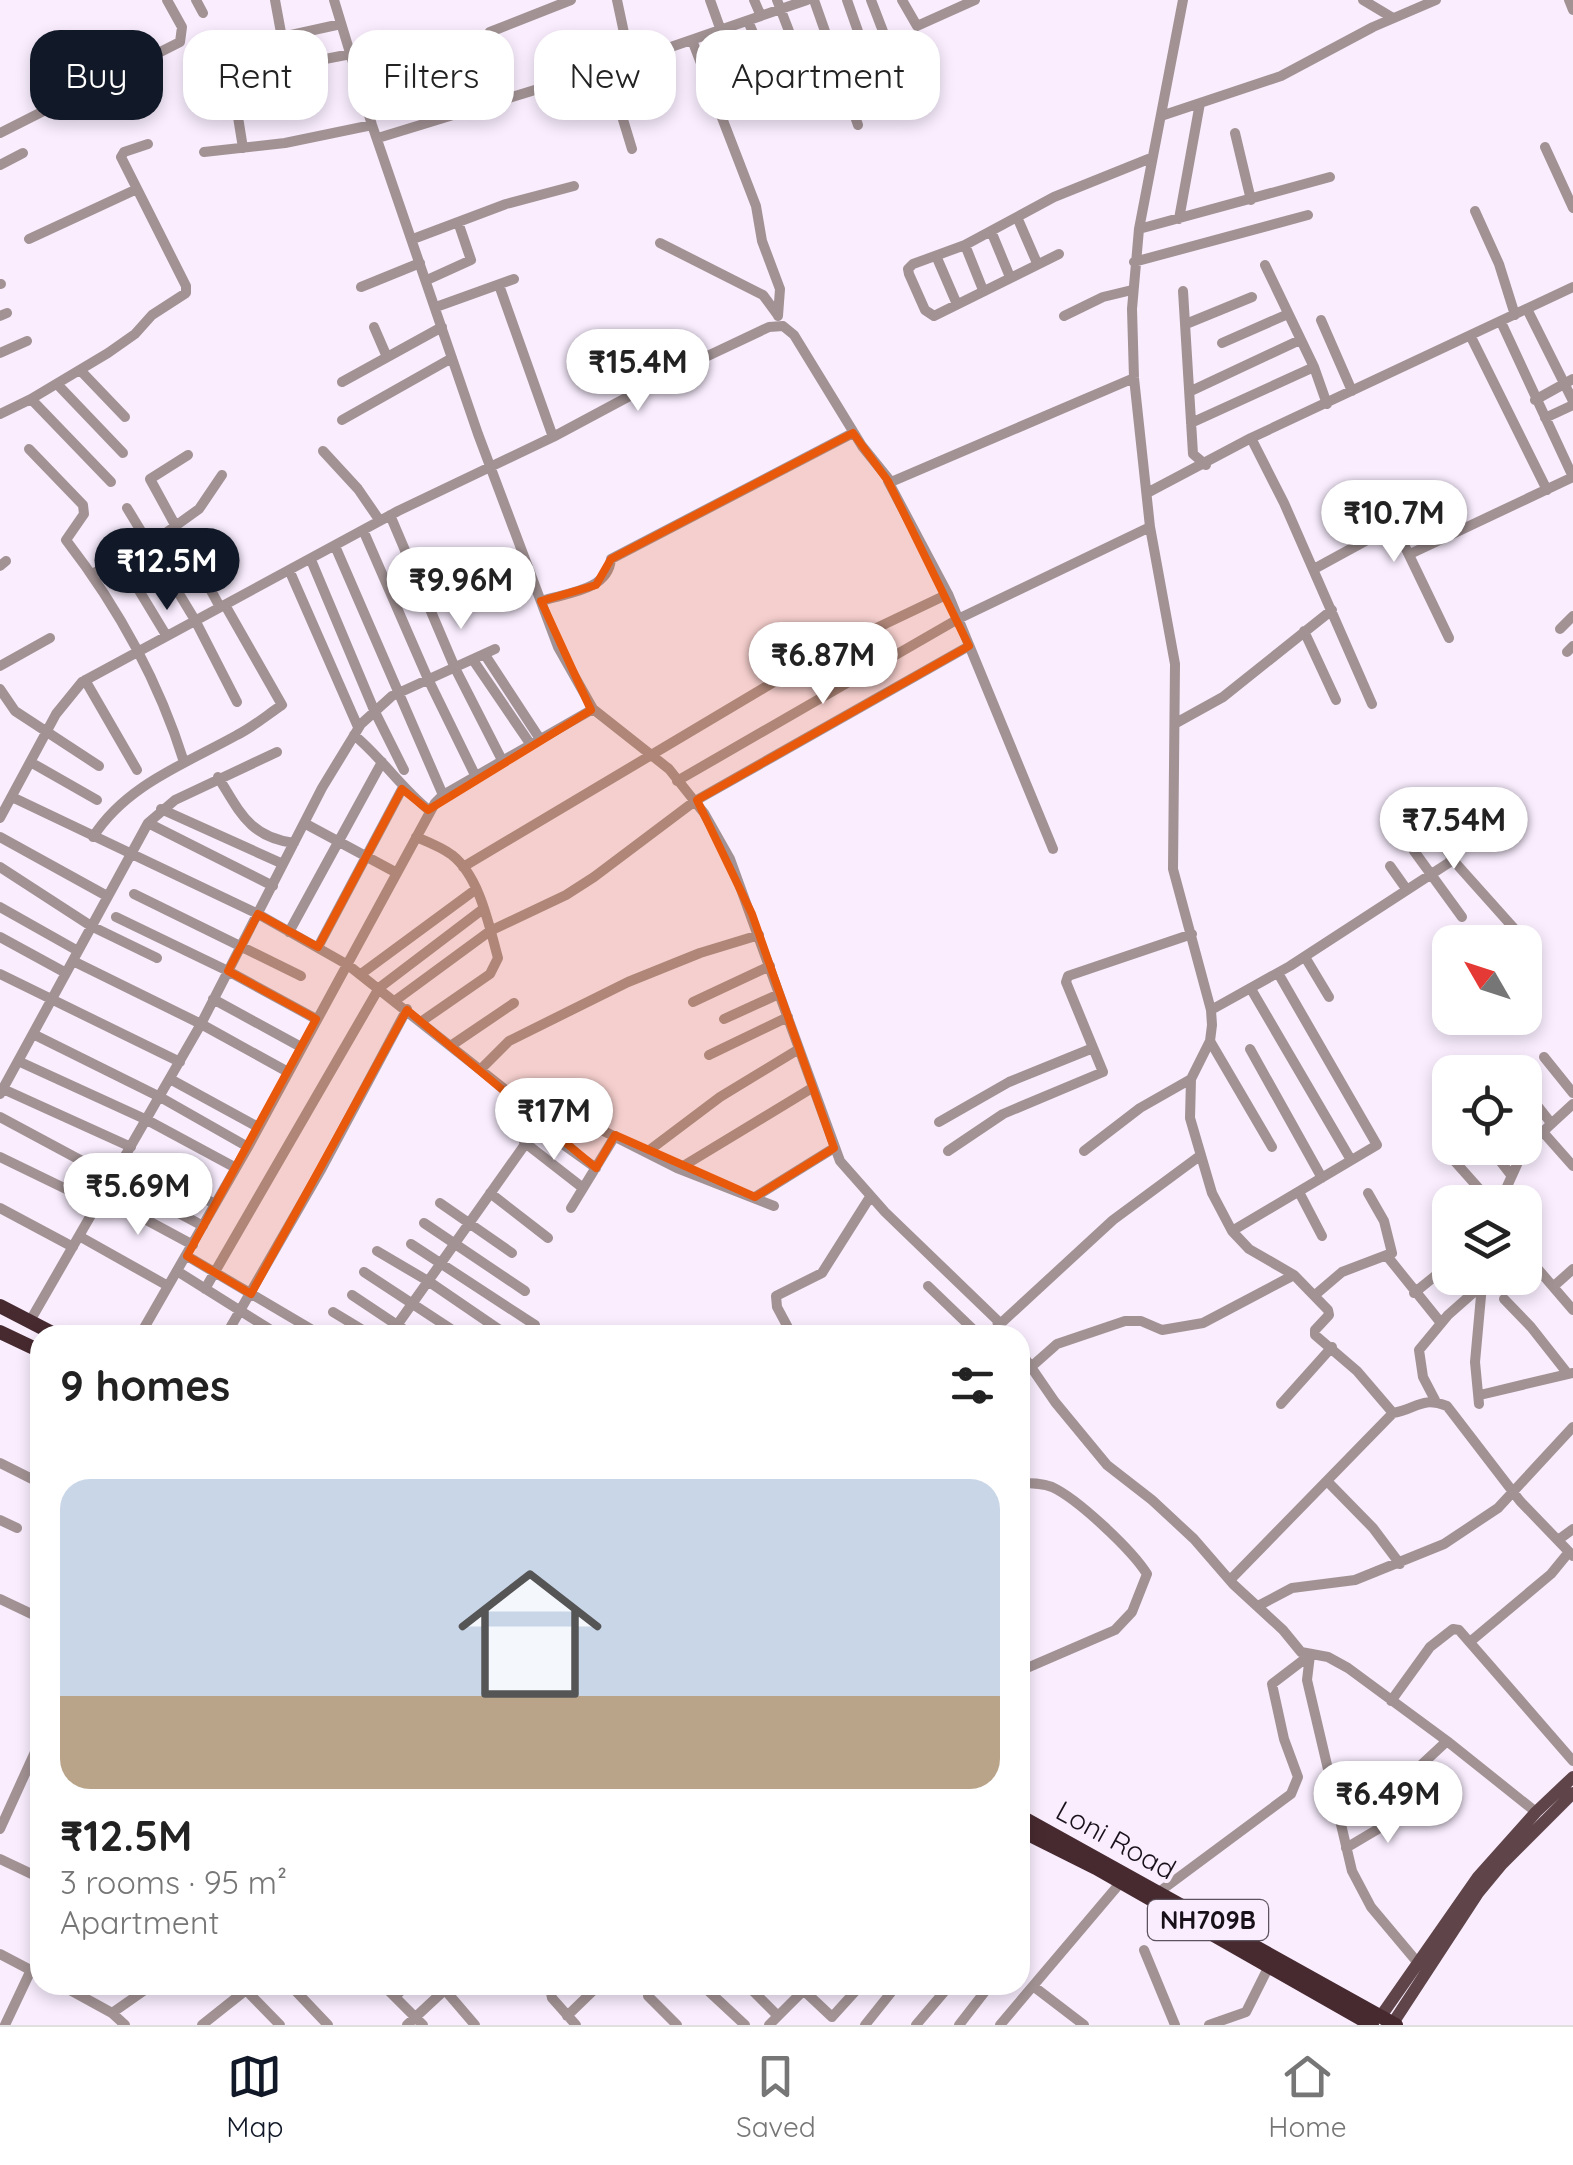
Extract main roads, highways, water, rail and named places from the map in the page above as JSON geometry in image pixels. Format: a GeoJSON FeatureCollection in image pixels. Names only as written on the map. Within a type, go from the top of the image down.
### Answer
{"type":"FeatureCollection","features":[{"type":"Feature","properties":{"kind":"highway"},"geometry":{"type":"LineString","coordinates":[[0,1306],[37,1325]]}},
{"type":"Feature","properties":{"kind":"highway"},"geometry":{"type":"LineString","coordinates":[[0,1332],[30,1346]]}},
{"type":"Feature","properties":{"kind":"highway","name":"Loni Road"},"geometry":{"type":"LineString","coordinates":[[1030,1822],[1385,2022]]}},
{"type":"Feature","properties":{"kind":"highway","name":"Loni Road"},"geometry":{"type":"LineString","coordinates":[[1030,1835],[1121,1882],[1351,2020],[1385,2022]]}},
{"type":"Feature","properties":{"kind":"main road"},"geometry":{"type":"LineString","coordinates":[[1385,2022],[1418,1963],[1478,1877],[1573,1777]]}},
{"type":"Feature","properties":{"kind":"main road"},"geometry":{"type":"LineString","coordinates":[[1385,2022],[1534,1820],[1573,1793]]}}]}
